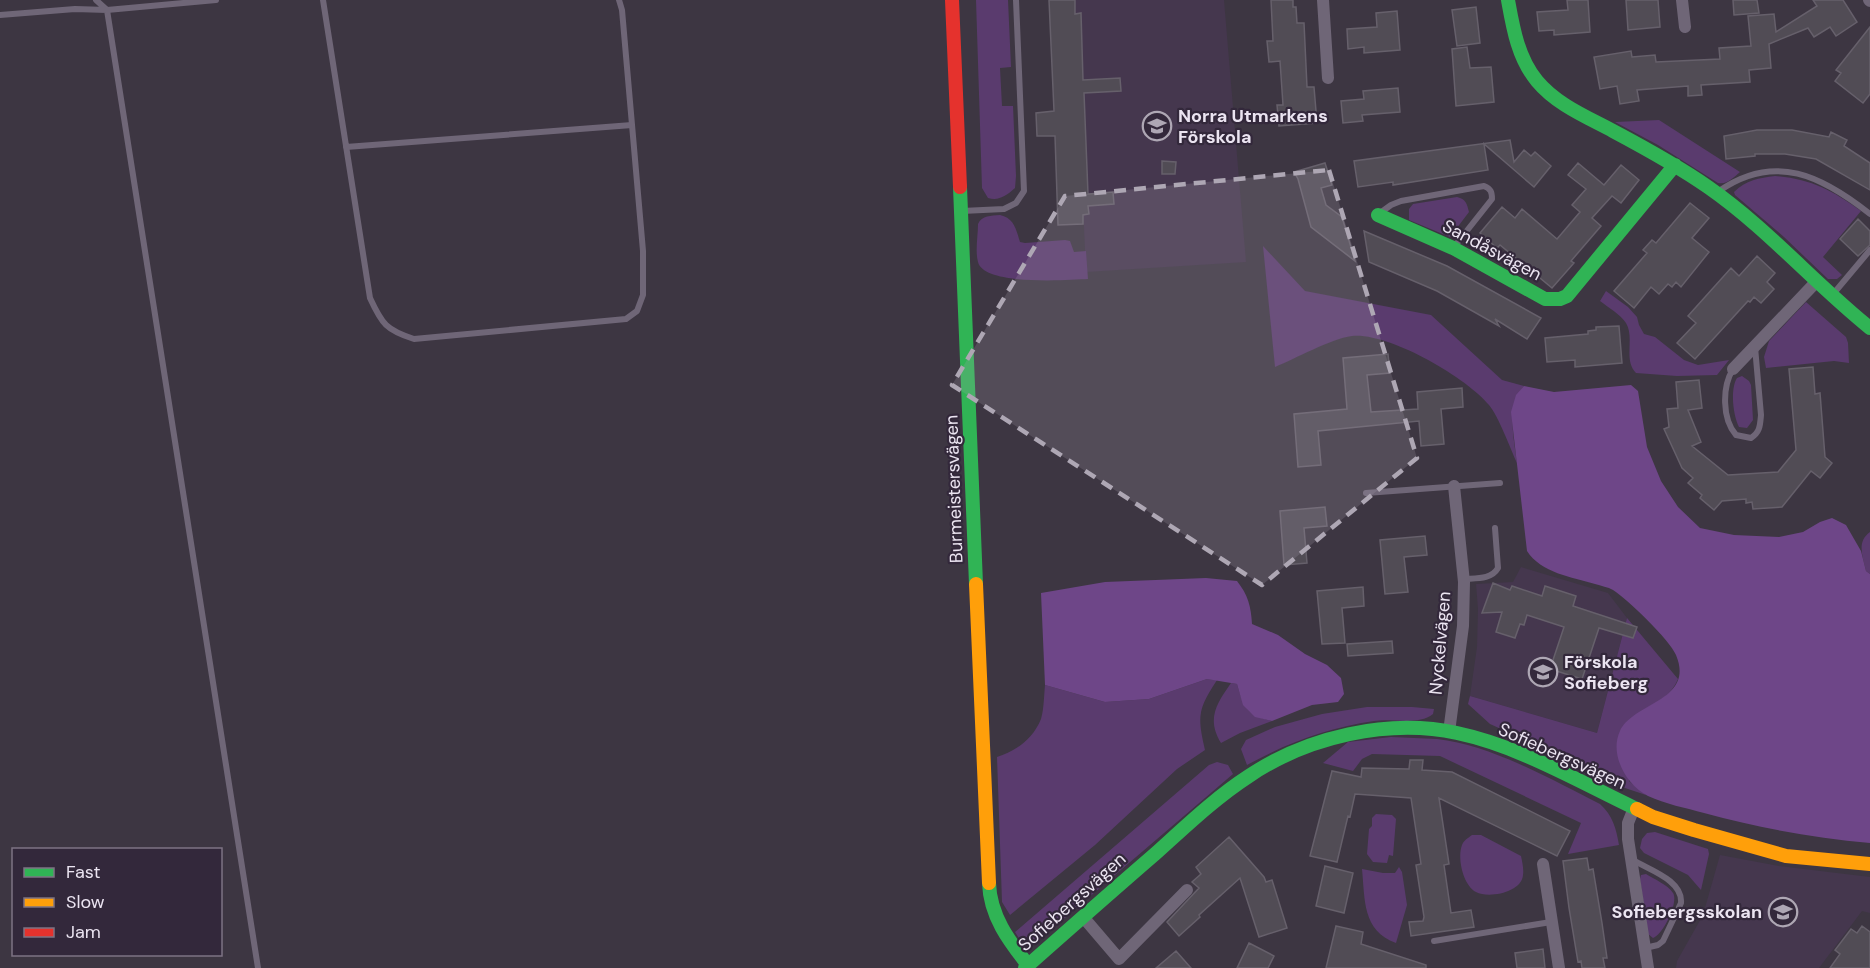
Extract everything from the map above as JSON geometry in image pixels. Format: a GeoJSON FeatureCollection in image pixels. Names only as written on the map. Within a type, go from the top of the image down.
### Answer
{"type":"FeatureCollection","features":[{"type":"Feature","properties":{"kind":"street","name":"Burmeistersvägen"},"geometry":{"type":"LineString","coordinates":[[952,0],[989,888],[993,910],[1002,931],[1026,967]]}},
{"type":"Feature","properties":{"kind":"street"},"geometry":{"type":"LineString","coordinates":[[1323,0],[1328,78]]}},
{"type":"Feature","properties":{"kind":"street"},"geometry":{"type":"LineString","coordinates":[[1508,0],[1516,41],[1525,62],[1548,92],[1565,105],[1675,165],[1716,193],[1763,230],[1870,328]]}},
{"type":"Feature","properties":{"kind":"street"},"geometry":{"type":"LineString","coordinates":[[1682,0],[1685,27]]}},
{"type":"Feature","properties":{"kind":"street","name":"Sandåsvägen"},"geometry":{"type":"LineString","coordinates":[[1378,215],[1454,248],[1545,299],[1560,299],[1567,296],[1675,165]]}},
{"type":"Feature","properties":{"kind":"street"},"geometry":{"type":"LineString","coordinates":[[1733,369],[1817,281]]}},
{"type":"Feature","properties":{"kind":"street","name":"Nyckelvägen"},"geometry":{"type":"LineString","coordinates":[[1449,732],[1464,626],[1463,579],[1454,486]]}},
{"type":"Feature","properties":{"kind":"street","name":"Sofiebergsvägen"},"geometry":{"type":"LineString","coordinates":[[1026,967],[1084,918],[1136,869],[1231,789],[1257,771],[1315,743],[1374,730],[1411,729],[1449,732],[1517,752],[1634,808],[1674,824],[1772,853],[1870,864]]}},
{"type":"Feature","properties":{"kind":"street"},"geometry":{"type":"LineString","coordinates":[[1634,808],[1628,823],[1628,839],[1648,968]]}},
{"type":"Feature","properties":{"kind":"street"},"geometry":{"type":"LineString","coordinates":[[1543,864],[1559,968]]}},
{"type":"Feature","properties":{"kind":"street"},"geometry":{"type":"LineString","coordinates":[[1084,918],[1119,958],[1187,890]]}},
{"type":"Feature","properties":{"kind":"lane"},"geometry":{"type":"LineString","coordinates":[[96,0],[108,9],[258,968]]}},
{"type":"Feature","properties":{"kind":"lane"},"geometry":{"type":"LineString","coordinates":[[0,15],[216,0]]}},
{"type":"Feature","properties":{"kind":"lane"},"geometry":{"type":"LineString","coordinates":[[323,0],[370,298],[379,318],[393,333],[414,339],[626,319],[637,311],[643,295],[643,250],[622,10],[619,0]]}},
{"type":"Feature","properties":{"kind":"lane"},"geometry":{"type":"LineString","coordinates":[[961,211],[1004,208],[1016,203],[1024,191],[1016,0]]}},
{"type":"Feature","properties":{"kind":"lane"},"geometry":{"type":"LineString","coordinates":[[346,147],[632,125]]}},
{"type":"Feature","properties":{"kind":"lane"},"geometry":{"type":"LineString","coordinates":[[1716,193],[1733,181],[1747,176],[1780,171],[1813,178],[1833,187],[1870,213]]}},
{"type":"Feature","properties":{"kind":"lane"},"geometry":{"type":"LineString","coordinates":[[1378,215],[1401,201],[1484,186],[1489,188],[1492,199],[1454,248]]}},
{"type":"Feature","properties":{"kind":"lane"},"geometry":{"type":"LineString","coordinates":[[1833,295],[1870,250]]}},
{"type":"Feature","properties":{"kind":"lane"},"geometry":{"type":"LineString","coordinates":[[1733,369],[1725,387],[1728,422],[1736,435],[1750,438],[1757,434],[1761,416],[1755,346]]}},
{"type":"Feature","properties":{"kind":"lane"},"geometry":{"type":"LineString","coordinates":[[1366,493],[1500,483]]}},
{"type":"Feature","properties":{"kind":"lane"},"geometry":{"type":"LineString","coordinates":[[1463,579],[1491,576],[1496,573],[1498,568],[1495,528]]}},
{"type":"Feature","properties":{"kind":"lane"},"geometry":{"type":"LineString","coordinates":[[1632,860],[1674,884],[1682,896],[1681,903],[1663,941],[1658,945],[1645,948]]}},
{"type":"Feature","properties":{"kind":"lane"},"geometry":{"type":"LineString","coordinates":[[1434,941],[1551,922]]}},
{"type":"Feature","properties":{"kind":"highlighted area"},"geometry":{"type":"Polygon","coordinates":[[[1329,170],[1417,458],[1262,585],[952,385],[1065,196],[1329,170]]]}},
{"type":"Feature","properties":{"kind":"shaded area"},"geometry":{"type":"Polygon","coordinates":[[[976,0],[1008,0],[1011,67],[1000,68],[1002,106],[1013,106],[1016,176],[1015,188],[996,199],[988,198],[982,188],[976,0]]]}},
{"type":"Feature","properties":{"kind":"shaded area","name":"Norra Utmarkens Förskola"},"geometry":{"type":"Polygon","coordinates":[[[1074,0],[1224,0],[1246,262],[1086,272],[1074,0]]]}},
{"type":"Feature","properties":{"kind":"shaded area"},"geometry":{"type":"Polygon","coordinates":[[[1659,120],[1740,172],[1727,182],[1718,183],[1658,145],[1615,122],[1659,120]]]}},
{"type":"Feature","properties":{"kind":"shaded area"},"geometry":{"type":"Polygon","coordinates":[[[1775,176],[1800,180],[1821,187],[1861,211],[1823,257],[1842,275],[1837,279],[1828,279],[1735,195],[1734,192],[1748,182],[1775,176]]]}},
{"type":"Feature","properties":{"kind":"shaded area"},"geometry":{"type":"Polygon","coordinates":[[[1457,197],[1466,202],[1469,212],[1450,237],[1409,220],[1409,209],[1413,204],[1457,197]]]}},
{"type":"Feature","properties":{"kind":"shaded area"},"geometry":{"type":"Polygon","coordinates":[[[1000,215],[1011,221],[1020,242],[1065,240],[1070,241],[1074,252],[1086,251],[1088,279],[1027,280],[995,275],[984,270],[977,258],[978,224],[984,217],[1000,215]]]}},
{"type":"Feature","properties":{"kind":"shaded area"},"geometry":{"type":"Polygon","coordinates":[[[1263,246],[1305,291],[1431,315],[1502,380],[1524,386],[1518,395],[1513,413],[1517,463],[1493,410],[1478,394],[1425,358],[1385,341],[1367,337],[1343,338],[1275,367],[1263,246]]]}},
{"type":"Feature","properties":{"kind":"shaded area"},"geometry":{"type":"Polygon","coordinates":[[[1606,291],[1628,307],[1637,317],[1644,334],[1655,337],[1684,360],[1698,365],[1729,360],[1717,375],[1677,376],[1636,373],[1630,362],[1630,335],[1626,323],[1600,301],[1606,291]]]}},
{"type":"Feature","properties":{"kind":"shaded area"},"geometry":{"type":"Polygon","coordinates":[[[1806,302],[1846,337],[1849,363],[1834,361],[1766,368],[1764,357],[1769,341],[1806,302]]]}},
{"type":"Feature","properties":{"kind":"shaded area"},"geometry":{"type":"Polygon","coordinates":[[[1742,376],[1751,385],[1753,420],[1747,428],[1739,427],[1733,403],[1735,383],[1737,378],[1742,376]]]}},
{"type":"Feature","properties":{"kind":"shaded area"},"geometry":{"type":"Polygon","coordinates":[[[1631,385],[1638,391],[1647,447],[1661,481],[1678,507],[1700,528],[1734,535],[1779,537],[1803,532],[1832,518],[1846,525],[1861,551],[1866,571],[1870,574],[1870,843],[1766,828],[1668,804],[1640,791],[1622,768],[1617,749],[1620,731],[1637,713],[1670,692],[1677,682],[1680,670],[1676,655],[1648,620],[1613,590],[1549,569],[1540,564],[1527,551],[1511,412],[1516,395],[1524,386],[1554,392],[1631,385]]]}},
{"type":"Feature","properties":{"kind":"shaded area"},"geometry":{"type":"Polygon","coordinates":[[[1870,532],[1870,574],[1866,571],[1862,545],[1870,532]]]}},
{"type":"Feature","properties":{"kind":"shaded area","name":"Förskola Sofieberg"},"geometry":{"type":"Polygon","coordinates":[[[1521,567],[1608,593],[1627,618],[1597,733],[1470,696],[1477,647],[1476,584],[1513,582],[1521,567]]]}},
{"type":"Feature","properties":{"kind":"shaded area"},"geometry":{"type":"Polygon","coordinates":[[[1206,578],[1237,581],[1248,601],[1252,624],[1278,635],[1305,654],[1327,665],[1341,678],[1344,694],[1338,702],[1312,705],[1272,721],[1255,717],[1243,705],[1237,684],[1207,679],[1149,699],[1105,702],[1045,685],[1041,593],[1105,582],[1206,578]]]}},
{"type":"Feature","properties":{"kind":"shaded area"},"geometry":{"type":"Polygon","coordinates":[[[1627,618],[1678,679],[1664,697],[1645,709],[1629,781],[1646,795],[1625,788],[1577,763],[1490,724],[1468,704],[1470,696],[1597,733],[1627,618]]]}},
{"type":"Feature","properties":{"kind":"shaded area"},"geometry":{"type":"Polygon","coordinates":[[[1207,679],[1217,680],[1206,698],[1201,713],[1200,721],[1205,750],[1177,769],[1095,845],[1010,915],[1002,902],[997,757],[1017,748],[1038,726],[1042,715],[1045,685],[1105,702],[1149,699],[1207,679]]]}},
{"type":"Feature","properties":{"kind":"shaded area"},"geometry":{"type":"Polygon","coordinates":[[[1231,683],[1237,684],[1245,705],[1252,713],[1272,721],[1221,743],[1214,726],[1215,712],[1221,697],[1231,683]]]}},
{"type":"Feature","properties":{"kind":"shaded area"},"geometry":{"type":"Polygon","coordinates":[[[1367,707],[1434,709],[1433,714],[1420,720],[1381,720],[1324,732],[1278,749],[1247,765],[1241,749],[1246,740],[1275,727],[1322,714],[1367,707]]]}},
{"type":"Feature","properties":{"kind":"shaded area"},"geometry":{"type":"Polygon","coordinates":[[[1391,737],[1437,739],[1479,748],[1542,774],[1600,804],[1613,823],[1619,845],[1568,854],[1581,823],[1440,756],[1372,754],[1362,759],[1353,771],[1323,763],[1348,742],[1391,737]]]}},
{"type":"Feature","properties":{"kind":"shaded area"},"geometry":{"type":"Polygon","coordinates":[[[1217,762],[1228,765],[1233,774],[1039,940],[1029,944],[1020,940],[1015,932],[1209,765],[1217,762]]]}},
{"type":"Feature","properties":{"kind":"shaded area"},"geometry":{"type":"Polygon","coordinates":[[[1376,814],[1392,815],[1396,819],[1393,856],[1389,855],[1387,863],[1373,862],[1367,854],[1369,829],[1372,826],[1372,818],[1376,814]]]}},
{"type":"Feature","properties":{"kind":"shaded area"},"geometry":{"type":"Polygon","coordinates":[[[1655,832],[1708,849],[1709,854],[1701,890],[1688,875],[1644,853],[1640,848],[1642,839],[1647,833],[1655,832]]]}},
{"type":"Feature","properties":{"kind":"shaded area"},"geometry":{"type":"Polygon","coordinates":[[[1472,835],[1481,835],[1521,856],[1523,875],[1517,886],[1504,893],[1489,895],[1471,889],[1462,871],[1460,857],[1463,843],[1472,835]]]}},
{"type":"Feature","properties":{"kind":"shaded area","name":"Sofiebergsskolan"},"geometry":{"type":"Polygon","coordinates":[[[1720,855],[1779,866],[1870,877],[1870,913],[1862,911],[1819,968],[1676,968],[1677,961],[1703,915],[1720,855]]]}},
{"type":"Feature","properties":{"kind":"shaded area"},"geometry":{"type":"Polygon","coordinates":[[[1399,867],[1402,872],[1407,905],[1396,943],[1385,938],[1371,922],[1365,902],[1362,869],[1395,873],[1399,867]]]}},
{"type":"Feature","properties":{"kind":"shaded area"},"geometry":{"type":"Polygon","coordinates":[[[1646,874],[1668,887],[1674,897],[1672,910],[1665,925],[1653,938],[1648,934],[1640,879],[1641,875],[1646,874]]]}},
{"type":"Feature","properties":{"kind":"building"},"geometry":{"type":"Polygon","coordinates":[[[1049,0],[1075,0],[1075,14],[1081,13],[1083,80],[1120,78],[1121,91],[1084,93],[1088,194],[1113,192],[1114,204],[1088,206],[1089,214],[1083,215],[1083,224],[1058,225],[1055,136],[1037,136],[1036,113],[1054,111],[1049,0]]]}},
{"type":"Feature","properties":{"kind":"building"},"geometry":{"type":"Polygon","coordinates":[[[1271,0],[1293,0],[1297,23],[1304,23],[1307,87],[1314,87],[1317,123],[1279,126],[1277,105],[1283,105],[1280,61],[1269,62],[1267,41],[1273,41],[1271,0]]]}},
{"type":"Feature","properties":{"kind":"building"},"geometry":{"type":"Polygon","coordinates":[[[1567,0],[1588,0],[1590,32],[1554,35],[1554,30],[1539,31],[1537,12],[1568,10],[1567,0]]]}},
{"type":"Feature","properties":{"kind":"building"},"geometry":{"type":"Polygon","coordinates":[[[1626,0],[1658,0],[1660,27],[1628,30],[1626,0]]]}},
{"type":"Feature","properties":{"kind":"building"},"geometry":{"type":"Polygon","coordinates":[[[1733,0],[1757,0],[1759,13],[1734,15],[1733,0]]]}},
{"type":"Feature","properties":{"kind":"building"},"geometry":{"type":"Polygon","coordinates":[[[1813,0],[1843,0],[1857,22],[1836,36],[1830,27],[1814,37],[1808,28],[1769,44],[1771,68],[1749,70],[1750,82],[1701,85],[1702,95],[1688,96],[1688,86],[1637,90],[1639,101],[1620,104],[1617,86],[1600,89],[1594,57],[1631,51],[1632,57],[1655,55],[1656,62],[1720,59],[1719,48],[1751,46],[1748,16],[1774,14],[1776,32],[1817,6],[1813,0]]]}},
{"type":"Feature","properties":{"kind":"building"},"geometry":{"type":"Polygon","coordinates":[[[1476,7],[1480,43],[1457,46],[1452,10],[1476,7]]]}},
{"type":"Feature","properties":{"kind":"building"},"geometry":{"type":"Polygon","coordinates":[[[1397,11],[1400,50],[1364,53],[1364,47],[1348,49],[1347,29],[1377,27],[1376,13],[1397,11]]]}},
{"type":"Feature","properties":{"kind":"building"},"geometry":{"type":"Polygon","coordinates":[[[1870,27],[1870,94],[1863,103],[1835,81],[1841,73],[1836,70],[1870,27]]]}},
{"type":"Feature","properties":{"kind":"building"},"geometry":{"type":"Polygon","coordinates":[[[1467,47],[1470,68],[1491,67],[1494,102],[1456,106],[1452,49],[1467,47]]]}},
{"type":"Feature","properties":{"kind":"building"},"geometry":{"type":"Polygon","coordinates":[[[1398,88],[1400,112],[1362,115],[1363,121],[1343,123],[1341,101],[1364,99],[1363,91],[1398,88]]]}},
{"type":"Feature","properties":{"kind":"building"},"geometry":{"type":"Polygon","coordinates":[[[1757,130],[1792,130],[1829,137],[1831,132],[1847,140],[1844,146],[1870,163],[1870,190],[1816,159],[1785,154],[1755,154],[1755,156],[1726,159],[1724,136],[1757,130]]]}},
{"type":"Feature","properties":{"kind":"building"},"geometry":{"type":"Polygon","coordinates":[[[1510,140],[1514,162],[1524,150],[1531,156],[1535,152],[1551,166],[1534,187],[1484,144],[1488,170],[1393,185],[1393,182],[1358,187],[1354,161],[1510,140]]]}},
{"type":"Feature","properties":{"kind":"building"},"geometry":{"type":"Polygon","coordinates":[[[1162,161],[1176,162],[1175,174],[1162,174],[1162,161]]]}},
{"type":"Feature","properties":{"kind":"building"},"geometry":{"type":"Polygon","coordinates":[[[1325,163],[1332,185],[1321,188],[1326,205],[1342,217],[1355,261],[1311,227],[1294,172],[1325,163]]]}},
{"type":"Feature","properties":{"kind":"building"},"geometry":{"type":"Polygon","coordinates":[[[1578,163],[1604,185],[1621,165],[1639,180],[1621,203],[1612,196],[1592,218],[1601,226],[1571,261],[1574,263],[1552,288],[1500,245],[1497,248],[1480,233],[1502,207],[1515,218],[1522,209],[1557,239],[1580,212],[1572,205],[1586,189],[1568,175],[1578,163]]]}},
{"type":"Feature","properties":{"kind":"building"},"geometry":{"type":"Polygon","coordinates":[[[1690,203],[1709,218],[1692,238],[1709,252],[1681,287],[1676,282],[1672,287],[1668,284],[1659,294],[1651,287],[1634,308],[1614,291],[1647,253],[1643,250],[1652,240],[1656,243],[1690,203]]]}},
{"type":"Feature","properties":{"kind":"building"},"geometry":{"type":"Polygon","coordinates":[[[1858,219],[1870,231],[1870,245],[1858,256],[1840,239],[1858,219]]]}},
{"type":"Feature","properties":{"kind":"building"},"geometry":{"type":"Polygon","coordinates":[[[1364,231],[1447,266],[1541,318],[1527,339],[1495,319],[1499,326],[1437,291],[1369,262],[1364,231]]]}},
{"type":"Feature","properties":{"kind":"building"},"geometry":{"type":"Polygon","coordinates":[[[1757,256],[1775,273],[1767,282],[1774,289],[1761,303],[1754,297],[1750,302],[1748,301],[1695,359],[1677,343],[1696,323],[1688,316],[1731,268],[1739,276],[1757,256]]]}},
{"type":"Feature","properties":{"kind":"building"},"geometry":{"type":"Polygon","coordinates":[[[1619,326],[1622,363],[1575,367],[1575,360],[1547,362],[1545,338],[1588,334],[1588,331],[1596,330],[1596,327],[1619,326]]]}},
{"type":"Feature","properties":{"kind":"building"},"geometry":{"type":"Polygon","coordinates":[[[1388,354],[1390,373],[1367,375],[1371,412],[1418,409],[1417,392],[1462,388],[1463,407],[1441,409],[1444,444],[1421,446],[1419,421],[1318,431],[1321,465],[1298,467],[1294,414],[1347,409],[1343,358],[1388,354]]]}},
{"type":"Feature","properties":{"kind":"building"},"geometry":{"type":"Polygon","coordinates":[[[1813,367],[1815,394],[1820,393],[1825,457],[1832,463],[1820,478],[1811,471],[1782,507],[1753,509],[1752,502],[1746,503],[1746,499],[1722,501],[1714,510],[1688,483],[1693,478],[1682,468],[1664,429],[1669,427],[1667,409],[1678,408],[1676,382],[1699,380],[1702,408],[1688,410],[1701,442],[1692,446],[1728,475],[1778,472],[1796,450],[1789,369],[1813,367]]]}},
{"type":"Feature","properties":{"kind":"building"},"geometry":{"type":"Polygon","coordinates":[[[1325,507],[1327,526],[1304,528],[1307,563],[1284,565],[1280,511],[1325,507]]]}},
{"type":"Feature","properties":{"kind":"building"},"geometry":{"type":"Polygon","coordinates":[[[1425,536],[1427,555],[1404,557],[1408,592],[1385,594],[1380,540],[1425,536]]]}},
{"type":"Feature","properties":{"kind":"building"},"geometry":{"type":"Polygon","coordinates":[[[1493,583],[1510,590],[1512,586],[1542,596],[1545,586],[1576,596],[1573,606],[1637,627],[1633,638],[1599,628],[1582,679],[1550,669],[1564,627],[1527,615],[1524,625],[1520,624],[1515,638],[1496,632],[1502,612],[1482,613],[1493,583]]]}},
{"type":"Feature","properties":{"kind":"building"},"geometry":{"type":"Polygon","coordinates":[[[1363,587],[1364,606],[1342,608],[1345,643],[1322,644],[1317,591],[1363,587]]]}},
{"type":"Feature","properties":{"kind":"building"},"geometry":{"type":"Polygon","coordinates":[[[1392,641],[1393,653],[1348,656],[1347,644],[1392,641]]]}},
{"type":"Feature","properties":{"kind":"building"},"geometry":{"type":"Polygon","coordinates":[[[1410,760],[1423,760],[1422,770],[1452,772],[1570,831],[1557,856],[1439,798],[1449,864],[1444,865],[1451,913],[1471,910],[1474,927],[1411,936],[1409,922],[1423,921],[1424,917],[1416,865],[1421,864],[1411,798],[1355,794],[1337,862],[1310,856],[1332,771],[1361,777],[1362,768],[1409,769],[1410,760]]]}},
{"type":"Feature","properties":{"kind":"building"},"geometry":{"type":"Polygon","coordinates":[[[1229,837],[1266,882],[1272,880],[1287,928],[1259,937],[1240,878],[1179,936],[1167,922],[1199,888],[1192,882],[1201,874],[1196,867],[1229,837]]]}},
{"type":"Feature","properties":{"kind":"building"},"geometry":{"type":"Polygon","coordinates":[[[1587,858],[1589,870],[1593,869],[1602,923],[1607,958],[1603,958],[1605,968],[1582,968],[1581,961],[1578,962],[1569,908],[1563,861],[1587,858]]]}},
{"type":"Feature","properties":{"kind":"building"},"geometry":{"type":"Polygon","coordinates":[[[1325,866],[1353,873],[1344,913],[1316,906],[1325,866]]]}},
{"type":"Feature","properties":{"kind":"building"},"geometry":{"type":"Polygon","coordinates":[[[1336,926],[1363,932],[1361,944],[1426,965],[1426,968],[1326,968],[1336,926]]]}},
{"type":"Feature","properties":{"kind":"building"},"geometry":{"type":"Polygon","coordinates":[[[1862,926],[1870,932],[1870,968],[1830,968],[1840,954],[1835,950],[1851,929],[1857,933],[1862,926]]]}},
{"type":"Feature","properties":{"kind":"building"},"geometry":{"type":"Polygon","coordinates":[[[1249,943],[1274,956],[1268,968],[1237,968],[1249,943]]]}},
{"type":"Feature","properties":{"kind":"building"},"geometry":{"type":"Polygon","coordinates":[[[1543,949],[1545,968],[1517,968],[1515,953],[1543,949]]]}},
{"type":"Feature","properties":{"kind":"building"},"geometry":{"type":"Polygon","coordinates":[[[1176,951],[1191,968],[1156,968],[1176,951]]]}},
{"type":"Feature","properties":{"kind":"traffic: fast"},"geometry":{"type":"LineString","coordinates":[[1508,0],[1514,32],[1525,63],[1545,89],[1573,110],[1661,157],[1730,203],[1870,328]]}},
{"type":"Feature","properties":{"kind":"traffic: fast"},"geometry":{"type":"LineString","coordinates":[[1378,215],[1453,248],[1545,299],[1560,299],[1567,296],[1675,165]]}},
{"type":"Feature","properties":{"kind":"traffic: fast"},"geometry":{"type":"LineString","coordinates":[[960,187],[976,584]]}},
{"type":"Feature","properties":{"kind":"traffic: fast"},"geometry":{"type":"LineString","coordinates":[[1025,968],[1224,794],[1272,762],[1322,741],[1349,734],[1404,728],[1457,733],[1526,756],[1637,809]]}},
{"type":"Feature","properties":{"kind":"traffic: fast"},"geometry":{"type":"LineString","coordinates":[[989,883],[997,917],[1028,965]]}},
{"type":"Feature","properties":{"kind":"traffic: slow"},"geometry":{"type":"LineString","coordinates":[[976,584],[989,883]]}},
{"type":"Feature","properties":{"kind":"traffic: slow"},"geometry":{"type":"LineString","coordinates":[[1637,809],[1653,817],[1694,830],[1786,856],[1870,864]]}},
{"type":"Feature","properties":{"kind":"traffic: jam"},"geometry":{"type":"LineString","coordinates":[[952,0],[960,187]]}},
{"type":"Feature","properties":{"kind":"place","name":"Norra Utmarkens Förskola"},"geometry":{"type":"Point","coordinates":[1157,126]}},
{"type":"Feature","properties":{"kind":"place","name":"Förskola Sofieberg"},"geometry":{"type":"Point","coordinates":[1543,672]}},
{"type":"Feature","properties":{"kind":"place","name":"Sofiebergsskolan"},"geometry":{"type":"Point","coordinates":[1783,912]}}]}
